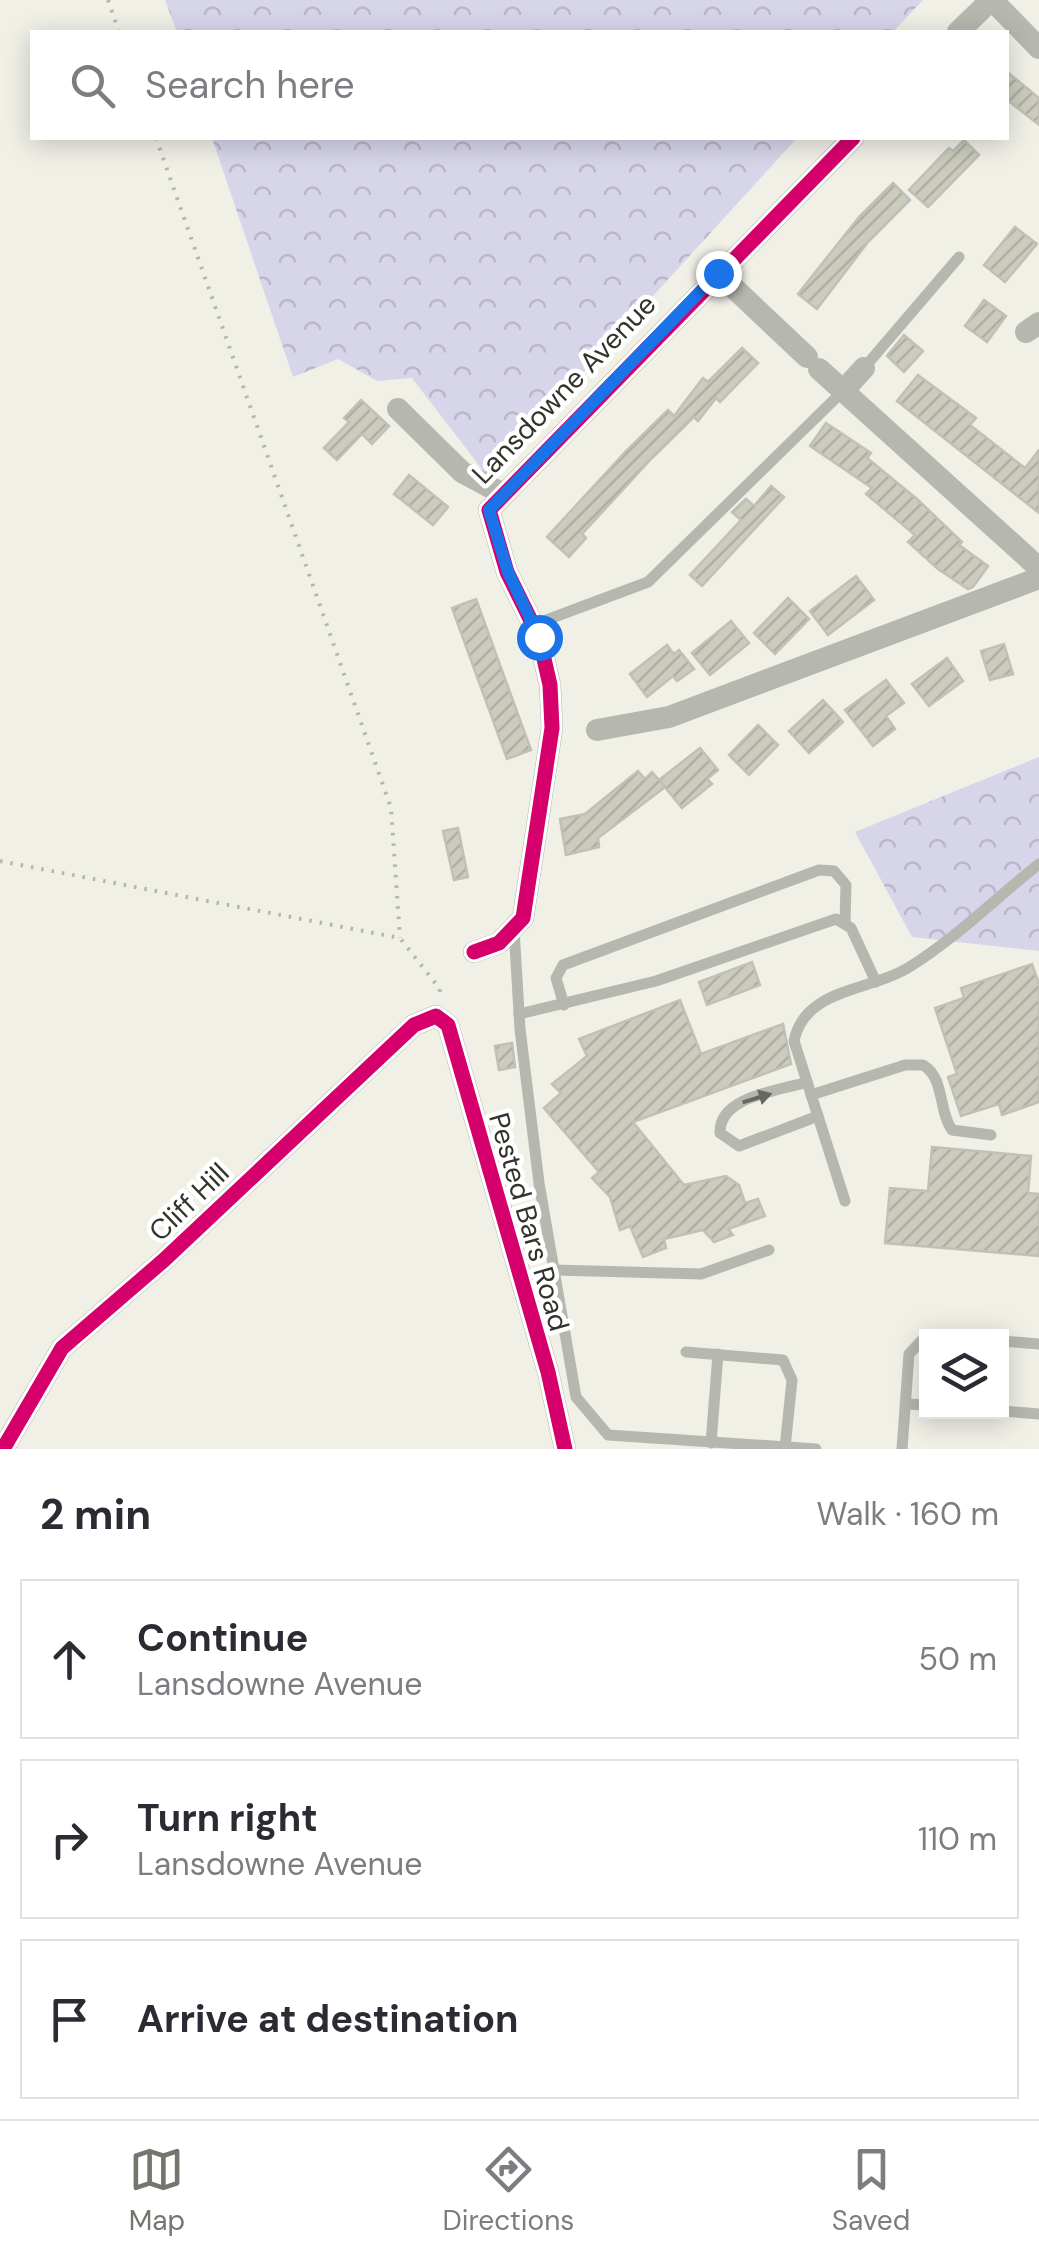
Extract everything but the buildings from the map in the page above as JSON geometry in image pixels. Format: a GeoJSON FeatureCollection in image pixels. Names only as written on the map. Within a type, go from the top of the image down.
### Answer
{"type":"FeatureCollection","features":[{"type":"Feature","properties":{"kind":"street"},"geometry":{"type":"LineString","coordinates":[[960,30],[991,0],[1039,48]]}},
{"type":"Feature","properties":{"kind":"street","name":"Lansdowne Avenue"},"geometry":{"type":"LineString","coordinates":[[514,928],[523,918],[552,728],[550,686],[533,624],[508,572],[489,510],[851,140]]}},
{"type":"Feature","properties":{"kind":"street"},"geometry":{"type":"LineString","coordinates":[[718,273],[1039,568]]}},
{"type":"Feature","properties":{"kind":"street"},"geometry":{"type":"LineString","coordinates":[[844,390],[864,368]]}},
{"type":"Feature","properties":{"kind":"street"},"geometry":{"type":"LineString","coordinates":[[398,409],[462,472],[502,494]]}},
{"type":"Feature","properties":{"kind":"street"},"geometry":{"type":"LineString","coordinates":[[597,730],[669,717],[1039,578]]}},
{"type":"Feature","properties":{"kind":"street"},"geometry":{"type":"LineString","coordinates":[[474,952],[500,943],[514,928]]}},
{"type":"Feature","properties":{"kind":"street","name":"Cliff Hill"},"geometry":{"type":"LineString","coordinates":[[3,1449],[36,1386],[70,1341],[164,1260],[414,1025],[436,1016]]}},
{"type":"Feature","properties":{"kind":"street","name":"Pested Bars Road"},"geometry":{"type":"LineString","coordinates":[[436,1016],[448,1025],[548,1372],[565,1449]]}},
{"type":"Feature","properties":{"kind":"lane"},"geometry":{"type":"LineString","coordinates":[[864,368],[959,257]]}},
{"type":"Feature","properties":{"kind":"lane"},"geometry":{"type":"LineString","coordinates":[[533,624],[648,582],[844,390]]}},
{"type":"Feature","properties":{"kind":"lane"},"geometry":{"type":"LineString","coordinates":[[844,1201],[794,1041],[798,1020],[813,1005],[910,967],[1039,864]]}},
{"type":"Feature","properties":{"kind":"lane"},"geometry":{"type":"LineString","coordinates":[[564,1004],[556,978],[564,965],[820,870],[834,871],[846,885],[845,922],[876,982]]}},
{"type":"Feature","properties":{"kind":"lane"},"geometry":{"type":"LineString","coordinates":[[519,1014],[656,981],[822,923],[836,919],[845,922]]}},
{"type":"Feature","properties":{"kind":"lane"},"geometry":{"type":"LineString","coordinates":[[514,928],[519,1014],[539,1183],[576,1397],[608,1435],[816,1449]]}},
{"type":"Feature","properties":{"kind":"lane"},"geometry":{"type":"LineString","coordinates":[[818,1116],[739,1146],[720,1133],[722,1116],[735,1104],[904,1065],[924,1065],[936,1078],[945,1120],[952,1130],[991,1135]]}},
{"type":"Feature","properties":{"kind":"lane"},"geometry":{"type":"LineString","coordinates":[[555,1270],[701,1274],[768,1250]]}},
{"type":"Feature","properties":{"kind":"lane"},"geometry":{"type":"LineString","coordinates":[[1009,1342],[1039,1344]]}},
{"type":"Feature","properties":{"kind":"lane"},"geometry":{"type":"LineString","coordinates":[[902,1449],[909,1354],[919,1343]]}},
{"type":"Feature","properties":{"kind":"lane"},"geometry":{"type":"LineString","coordinates":[[686,1352],[783,1360],[792,1380],[786,1448]]}},
{"type":"Feature","properties":{"kind":"lane"},"geometry":{"type":"LineString","coordinates":[[711,1442],[718,1354]]}},
{"type":"Feature","properties":{"kind":"lane"},"geometry":{"type":"LineString","coordinates":[[906,1404],[919,1405]]}},
{"type":"Feature","properties":{"kind":"lane"},"geometry":{"type":"LineString","coordinates":[[1009,1412],[1039,1414]]}},
{"type":"Feature","properties":{"kind":"path"},"geometry":{"type":"LineString","coordinates":[[108,0],[118,30]]}},
{"type":"Feature","properties":{"kind":"path"},"geometry":{"type":"LineString","coordinates":[[157,140],[391,808],[400,938],[440,989],[436,1016]]}},
{"type":"Feature","properties":{"kind":"path"},"geometry":{"type":"LineString","coordinates":[[0,860],[400,938]]}},
{"type":"Feature","properties":{"kind":"green space"},"geometry":{"type":"Polygon","coordinates":[[[165,0],[923,0],[895,30],[176,30],[165,0]]]}},
{"type":"Feature","properties":{"kind":"green space"},"geometry":{"type":"Polygon","coordinates":[[[213,140],[795,140],[488,477],[412,378],[377,381],[338,359],[293,377],[213,140]]]}},
{"type":"Feature","properties":{"kind":"green space"},"geometry":{"type":"Polygon","coordinates":[[[1039,757],[1039,951],[912,937],[855,832],[1039,757]]]}},
{"type":"Feature","properties":{"kind":"cycle path"},"geometry":{"type":"LineString","coordinates":[[474,952],[499,943],[523,918],[552,728],[550,685],[539,637],[507,572],[489,510],[851,140]]}},
{"type":"Feature","properties":{"kind":"cycle path"},"geometry":{"type":"LineString","coordinates":[[3,1449],[62,1348],[164,1260],[414,1025],[436,1016],[448,1025],[548,1372],[565,1449]]}},
{"type":"Feature","properties":{"kind":"route"},"geometry":{"type":"LineString","coordinates":[[539,637],[508,572],[489,510],[718,273]]}}]}
